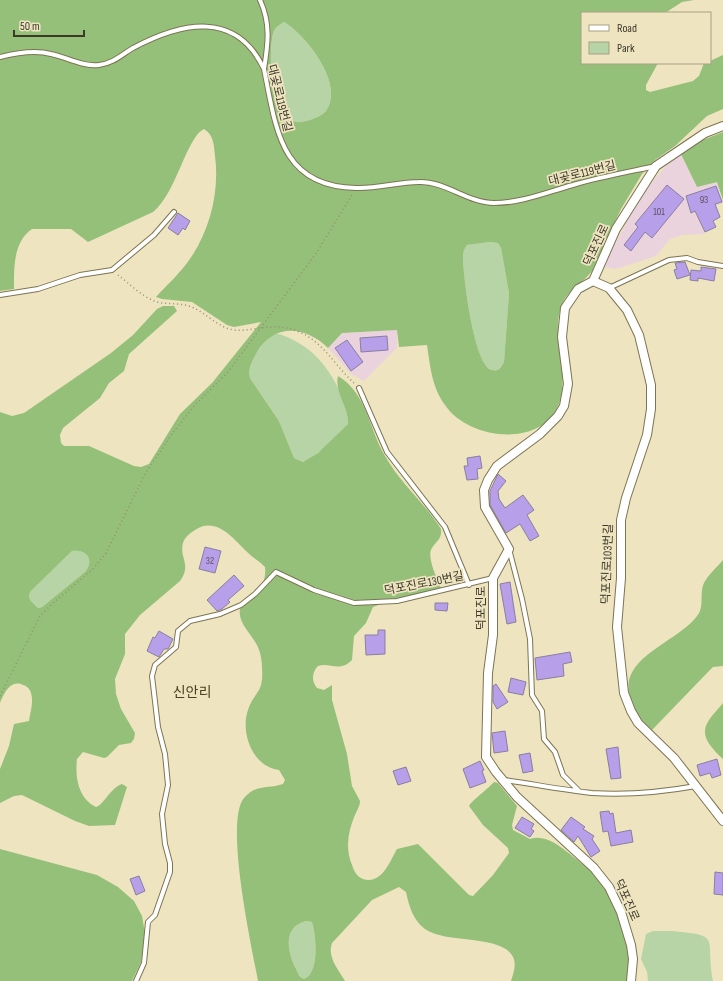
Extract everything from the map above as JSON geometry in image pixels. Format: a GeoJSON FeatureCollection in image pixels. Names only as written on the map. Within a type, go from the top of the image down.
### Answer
{"type":"FeatureCollection","features":[{"type":"Feature","properties":{"kind":"street","name":"덕포진로"},"geometry":{"type":"LineString","coordinates":[[631,981],[633,959],[631,945],[621,912],[609,886],[594,868],[517,797],[486,757],[485,739],[488,673],[493,635],[493,578],[509,549],[485,507],[484,490],[488,480],[497,466],[540,434],[558,416],[564,406],[568,384],[562,337],[565,308],[578,289],[593,281],[616,229],[628,207],[656,166],[705,133],[723,126]]}},
{"type":"Feature","properties":{"kind":"street","name":"덕포진로103번길"},"geometry":{"type":"LineString","coordinates":[[593,281],[608,288],[626,310],[639,335],[651,384],[651,409],[647,435],[626,498],[621,520],[621,578],[618,626],[624,693],[631,711],[638,723],[674,758],[723,821]]}},
{"type":"Feature","properties":{"kind":"lane"},"geometry":{"type":"LineString","coordinates":[[260,0],[265,11],[269,32],[264,69]]}},
{"type":"Feature","properties":{"kind":"lane","name":"대곶로119번길"},"geometry":{"type":"LineString","coordinates":[[0,57],[29,52],[51,53],[73,61],[96,65],[112,63],[133,48],[157,37],[200,25],[220,28],[241,40],[252,50],[264,69],[276,130],[289,158],[306,174],[316,180],[334,186],[356,188],[419,182],[436,185],[483,202],[505,202],[529,198],[574,184],[656,166]]}},
{"type":"Feature","properties":{"kind":"lane"},"geometry":{"type":"LineString","coordinates":[[0,295],[38,289],[80,275],[112,270],[154,235],[174,212]]}},
{"type":"Feature","properties":{"kind":"lane"},"geometry":{"type":"LineString","coordinates":[[608,288],[669,260],[687,258],[698,262],[723,266]]}},
{"type":"Feature","properties":{"kind":"lane"},"geometry":{"type":"LineString","coordinates":[[359,388],[387,452],[445,527],[469,585]]}},
{"type":"Feature","properties":{"kind":"lane"},"geometry":{"type":"LineString","coordinates":[[509,549],[522,599],[530,639],[532,696],[542,711],[544,739],[555,752],[563,775],[580,791]]}},
{"type":"Feature","properties":{"kind":"lane","name":"덕포진로130번길"},"geometry":{"type":"LineString","coordinates":[[136,981],[144,963],[148,922],[155,915],[164,894],[170,872],[170,863],[165,844],[162,814],[168,785],[165,754],[158,727],[152,676],[155,665],[176,647],[178,631],[190,621],[220,614],[241,605],[255,594],[276,572],[314,590],[354,603],[397,601],[469,585],[493,578]]}},
{"type":"Feature","properties":{"kind":"lane"},"geometry":{"type":"LineString","coordinates":[[503,780],[592,793],[680,789],[697,786]]}},
{"type":"Feature","properties":{"kind":"path"},"geometry":{"type":"LineString","coordinates":[[0,696],[40,616],[86,576],[98,563],[116,534],[145,474],[172,434],[194,406],[228,372],[317,252],[356,188]]}},
{"type":"Feature","properties":{"kind":"path"},"geometry":{"type":"LineString","coordinates":[[112,270],[150,298],[160,302],[189,305],[227,328],[237,330],[261,326],[287,328],[306,335],[322,347],[359,388]]}},
{"type":"Feature","properties":{"kind":"shaded area"},"geometry":{"type":"Polygon","coordinates":[[[681,154],[697,187],[717,182],[723,200],[723,203],[695,213],[705,234],[682,235],[670,239],[656,256],[616,269],[603,267],[640,197],[665,167],[681,154]]]}},
{"type":"Feature","properties":{"kind":"shaded area"},"geometry":{"type":"Polygon","coordinates":[[[397,330],[397,348],[364,381],[351,374],[328,348],[342,333],[397,330]]]}},
{"type":"Feature","properties":{"kind":"green space"},"geometry":{"type":"Polygon","coordinates":[[[0,0],[694,0],[682,2],[667,12],[581,12],[581,64],[657,64],[646,85],[646,90],[650,92],[693,81],[699,76],[704,64],[711,64],[711,61],[723,55],[723,109],[707,116],[675,146],[655,160],[642,174],[621,209],[592,271],[569,293],[563,302],[559,315],[558,329],[562,371],[560,399],[555,412],[545,423],[531,431],[516,434],[499,434],[483,431],[468,425],[455,416],[445,405],[437,391],[432,376],[427,345],[399,347],[397,330],[342,333],[328,348],[310,335],[291,331],[281,332],[272,336],[264,343],[254,358],[250,371],[250,378],[279,421],[294,458],[303,462],[318,453],[348,424],[348,418],[338,388],[338,376],[348,383],[361,402],[380,446],[391,466],[428,510],[441,529],[440,537],[430,552],[431,562],[441,588],[439,593],[435,595],[381,604],[373,607],[366,623],[354,636],[352,660],[339,667],[318,666],[313,674],[313,680],[317,688],[324,690],[332,685],[332,700],[347,754],[352,786],[360,801],[348,840],[350,859],[355,872],[363,879],[375,879],[384,871],[397,849],[418,844],[469,895],[473,896],[493,875],[509,853],[508,848],[483,825],[469,806],[494,782],[498,783],[517,806],[512,825],[513,830],[530,839],[541,838],[556,844],[592,872],[605,888],[618,913],[627,942],[629,969],[626,981],[511,981],[515,963],[513,957],[507,950],[486,942],[434,934],[425,929],[417,921],[410,907],[406,892],[399,887],[372,900],[332,943],[332,958],[345,981],[258,981],[241,886],[237,832],[239,811],[244,798],[248,794],[257,789],[283,784],[285,780],[279,770],[270,768],[262,763],[256,756],[247,738],[246,729],[246,719],[250,704],[262,683],[262,666],[261,656],[257,645],[241,620],[240,609],[242,604],[263,583],[265,567],[224,530],[217,527],[203,526],[193,531],[186,537],[182,548],[185,570],[180,581],[140,615],[125,634],[125,654],[115,679],[116,694],[121,709],[135,733],[134,739],[131,743],[119,745],[107,757],[104,758],[83,752],[77,759],[77,780],[79,786],[85,798],[96,807],[102,803],[117,786],[122,784],[127,787],[115,825],[89,826],[75,821],[22,795],[14,796],[0,803],[0,769],[9,746],[14,724],[29,721],[32,707],[32,696],[31,692],[24,685],[14,684],[8,688],[0,703],[0,412],[12,416],[24,413],[111,353],[133,335],[157,309],[163,306],[174,306],[177,311],[129,354],[124,371],[109,383],[100,398],[63,428],[60,435],[61,443],[64,446],[89,446],[134,466],[141,467],[149,464],[180,414],[212,383],[261,322],[234,327],[227,325],[192,302],[156,297],[176,276],[195,252],[207,226],[216,184],[214,148],[210,134],[204,129],[192,142],[175,180],[161,204],[153,212],[88,242],[71,229],[32,229],[26,234],[18,248],[14,273],[14,289],[0,291],[0,0]],[[284,22],[275,29],[272,37],[271,68],[273,80],[280,103],[290,119],[295,122],[310,120],[318,117],[326,111],[331,100],[331,88],[327,74],[312,49],[293,28],[284,22]],[[490,242],[467,245],[463,254],[467,300],[475,338],[480,354],[486,365],[492,370],[496,370],[500,369],[504,362],[509,293],[501,248],[498,243],[490,242]],[[72,551],[31,591],[29,595],[30,600],[38,608],[42,607],[85,572],[88,567],[89,559],[85,553],[72,551]],[[306,921],[293,928],[289,940],[292,960],[299,976],[304,979],[313,969],[316,953],[312,922],[306,921]]]}},
{"type":"Feature","properties":{"kind":"green space"},"geometry":{"type":"Polygon","coordinates":[[[284,22],[293,28],[312,49],[327,74],[331,88],[331,100],[326,111],[319,117],[300,122],[295,122],[290,119],[283,110],[273,80],[271,68],[273,33],[278,26],[284,22]]]}},
{"type":"Feature","properties":{"kind":"green space"},"geometry":{"type":"Polygon","coordinates":[[[723,132],[723,200],[717,182],[697,187],[681,154],[698,142],[723,132]]]}},
{"type":"Feature","properties":{"kind":"green space"},"geometry":{"type":"Polygon","coordinates":[[[490,242],[498,243],[501,248],[509,293],[504,362],[500,369],[496,370],[492,370],[486,365],[480,354],[475,338],[467,300],[463,257],[467,245],[490,242]]]}},
{"type":"Feature","properties":{"kind":"green space"},"geometry":{"type":"Polygon","coordinates":[[[275,333],[287,337],[308,349],[325,367],[338,388],[347,415],[348,424],[322,450],[310,459],[303,462],[294,458],[279,421],[250,378],[251,365],[256,352],[275,333]]]}},
{"type":"Feature","properties":{"kind":"green space"},"geometry":{"type":"Polygon","coordinates":[[[72,551],[85,553],[88,556],[88,567],[85,572],[42,607],[38,608],[30,600],[29,595],[31,591],[72,551]]]}},
{"type":"Feature","properties":{"kind":"green space"},"geometry":{"type":"Polygon","coordinates":[[[723,560],[723,666],[713,667],[652,730],[640,718],[634,709],[629,692],[629,679],[635,668],[643,659],[689,625],[697,616],[701,608],[704,583],[723,560]]]}},
{"type":"Feature","properties":{"kind":"green space"},"geometry":{"type":"Polygon","coordinates":[[[723,703],[723,759],[710,745],[706,739],[705,733],[708,722],[723,703]]]}},
{"type":"Feature","properties":{"kind":"green space"},"geometry":{"type":"Polygon","coordinates":[[[0,849],[97,875],[118,887],[134,901],[142,916],[145,933],[141,962],[132,981],[0,981],[0,849]]]}},
{"type":"Feature","properties":{"kind":"green space"},"geometry":{"type":"Polygon","coordinates":[[[306,921],[312,922],[316,953],[313,969],[304,979],[299,976],[292,960],[289,940],[293,928],[306,921]]]}},
{"type":"Feature","properties":{"kind":"green space"},"geometry":{"type":"Polygon","coordinates":[[[653,931],[672,931],[699,935],[705,937],[709,941],[713,981],[648,981],[647,972],[641,959],[646,934],[653,931]]]}},
{"type":"Feature","properties":{"kind":"building"},"geometry":{"type":"Polygon","coordinates":[[[667,185],[684,199],[652,238],[645,232],[631,251],[624,245],[638,227],[635,224],[667,185]]]}},
{"type":"Feature","properties":{"kind":"building"},"geometry":{"type":"Polygon","coordinates":[[[716,186],[722,202],[715,204],[720,217],[713,221],[716,227],[705,232],[695,211],[691,213],[686,196],[716,186]]]}},
{"type":"Feature","properties":{"kind":"building"},"geometry":{"type":"Polygon","coordinates":[[[178,213],[190,221],[185,230],[183,228],[178,235],[168,228],[178,213]]]}},
{"type":"Feature","properties":{"kind":"building"},"geometry":{"type":"Polygon","coordinates":[[[685,262],[690,275],[677,279],[674,270],[677,269],[675,263],[685,262]]]}},
{"type":"Feature","properties":{"kind":"building"},"geometry":{"type":"Polygon","coordinates":[[[701,267],[716,269],[714,281],[698,278],[698,281],[690,280],[691,270],[701,271],[701,267]]]}},
{"type":"Feature","properties":{"kind":"building"},"geometry":{"type":"Polygon","coordinates":[[[387,336],[388,350],[361,352],[360,338],[387,336]]]}},
{"type":"Feature","properties":{"kind":"building"},"geometry":{"type":"Polygon","coordinates":[[[347,340],[363,362],[351,371],[335,348],[347,340]]]}},
{"type":"Feature","properties":{"kind":"building"},"geometry":{"type":"Polygon","coordinates":[[[480,456],[482,468],[477,469],[478,479],[467,480],[464,466],[468,466],[467,458],[480,456]]]}},
{"type":"Feature","properties":{"kind":"building"},"geometry":{"type":"Polygon","coordinates":[[[498,474],[506,481],[498,491],[499,499],[505,508],[523,495],[534,510],[527,515],[539,536],[530,541],[520,524],[506,533],[490,505],[490,491],[498,474]]]}},
{"type":"Feature","properties":{"kind":"building"},"geometry":{"type":"Polygon","coordinates":[[[205,547],[221,551],[215,573],[199,569],[205,547]]]}},
{"type":"Feature","properties":{"kind":"building"},"geometry":{"type":"Polygon","coordinates":[[[234,575],[244,586],[228,600],[230,602],[222,609],[217,611],[207,600],[234,575]]]}},
{"type":"Feature","properties":{"kind":"building"},"geometry":{"type":"Polygon","coordinates":[[[510,582],[516,622],[507,624],[500,584],[510,582]]]}},
{"type":"Feature","properties":{"kind":"building"},"geometry":{"type":"Polygon","coordinates":[[[435,603],[448,603],[447,611],[435,610],[435,603]]]}},
{"type":"Feature","properties":{"kind":"building"},"geometry":{"type":"Polygon","coordinates":[[[378,630],[385,630],[385,654],[366,655],[365,635],[378,635],[378,630]]]}},
{"type":"Feature","properties":{"kind":"building"},"geometry":{"type":"Polygon","coordinates":[[[159,631],[173,639],[168,649],[164,649],[159,657],[147,651],[153,637],[155,638],[159,631]]]}},
{"type":"Feature","properties":{"kind":"building"},"geometry":{"type":"Polygon","coordinates":[[[570,652],[572,662],[563,664],[564,676],[537,680],[535,658],[570,652]]]}},
{"type":"Feature","properties":{"kind":"building"},"geometry":{"type":"Polygon","coordinates":[[[511,678],[526,682],[523,695],[508,692],[511,678]]]}},
{"type":"Feature","properties":{"kind":"building"},"geometry":{"type":"Polygon","coordinates":[[[496,684],[508,702],[497,709],[493,702],[493,686],[496,684]]]}},
{"type":"Feature","properties":{"kind":"building"},"geometry":{"type":"Polygon","coordinates":[[[505,731],[508,751],[494,753],[492,733],[505,731]]]}},
{"type":"Feature","properties":{"kind":"building"},"geometry":{"type":"Polygon","coordinates":[[[618,747],[621,778],[611,779],[606,749],[618,747]]]}},
{"type":"Feature","properties":{"kind":"building"},"geometry":{"type":"Polygon","coordinates":[[[530,753],[533,771],[523,773],[519,755],[530,753]]]}},
{"type":"Feature","properties":{"kind":"building"},"geometry":{"type":"Polygon","coordinates":[[[717,759],[721,775],[712,778],[710,773],[700,776],[697,765],[717,759]]]}},
{"type":"Feature","properties":{"kind":"building"},"geometry":{"type":"Polygon","coordinates":[[[480,761],[484,770],[482,771],[486,782],[470,788],[463,769],[480,761]]]}},
{"type":"Feature","properties":{"kind":"building"},"geometry":{"type":"Polygon","coordinates":[[[406,767],[411,781],[398,785],[393,771],[406,767]]]}},
{"type":"Feature","properties":{"kind":"building"},"geometry":{"type":"Polygon","coordinates":[[[609,811],[610,814],[613,813],[616,833],[631,830],[633,842],[611,846],[608,831],[603,832],[600,812],[609,811]]]}},
{"type":"Feature","properties":{"kind":"building"},"geometry":{"type":"Polygon","coordinates":[[[522,817],[534,824],[531,829],[534,831],[530,837],[515,828],[522,817]]]}},
{"type":"Feature","properties":{"kind":"building"},"geometry":{"type":"Polygon","coordinates":[[[571,817],[585,827],[583,829],[594,836],[592,839],[600,851],[591,857],[578,836],[574,842],[561,830],[571,817]]]}},
{"type":"Feature","properties":{"kind":"building"},"geometry":{"type":"Polygon","coordinates":[[[715,872],[723,873],[723,895],[714,894],[715,872]]]}},
{"type":"Feature","properties":{"kind":"building"},"geometry":{"type":"Polygon","coordinates":[[[139,876],[145,891],[136,895],[130,879],[139,876]]]}},
{"type":"Feature","properties":{"kind":"district","name":"신안리"},"geometry":{"type":"Point","coordinates":[192,692]}}]}
